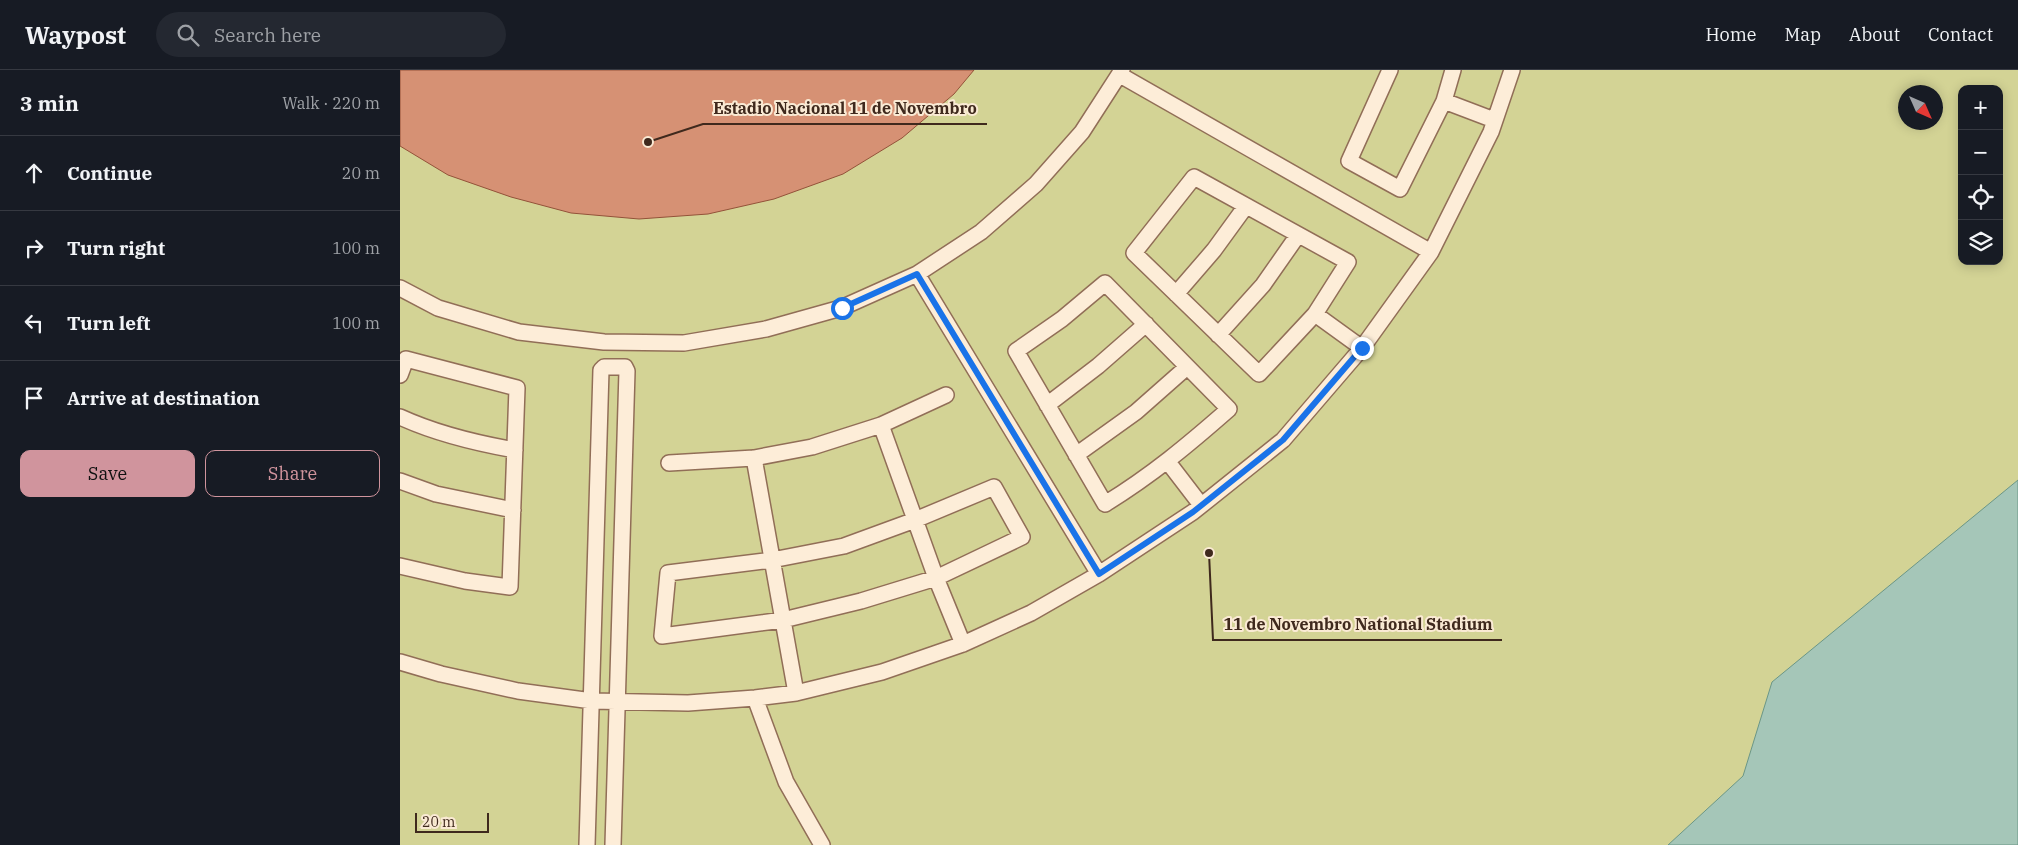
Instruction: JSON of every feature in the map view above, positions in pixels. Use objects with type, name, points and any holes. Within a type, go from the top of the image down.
[{"type":"lane","points":[[1390,70],[1349,160],[1400,189],[1444,101],[1453,70]]},
{"type":"lane","points":[[400,662],[441,674],[518,691],[592,701],[688,703],[755,698],[796,693],[882,672],[963,644],[1031,613],[1099,574],[1202,505],[1283,440],[1362,348],[1431,252],[1490,132],[1512,70]]},
{"type":"lane","points":[[400,288],[438,308],[519,332],[604,342],[684,343],[766,329],[842,308],[917,274],[981,232],[1036,184],[1082,132],[1121,72],[1431,252]]},
{"type":"lane","points":[[1444,101],[1494,120]]},
{"type":"lane","points":[[1194,178],[1298,235],[1348,262],[1315,314],[1259,374],[1134,253],[1194,178]]},
{"type":"lane","points":[[1176,294],[1214,250],[1246,206]]},
{"type":"lane","points":[[1218,335],[1263,285],[1298,235]]},
{"type":"lane","points":[[917,274],[1099,574]]},
{"type":"lane","points":[[1106,283],[1187,367],[1229,409],[1168,462],[1105,504],[1016,351],[1062,319],[1106,283]]},
{"type":"lane","points":[[1315,314],[1362,348]]},
{"type":"lane","points":[[1047,405],[1098,366],[1146,324]]},
{"type":"lane","points":[[400,375],[406,359],[517,388],[510,587],[465,581],[400,566]]},
{"type":"lane","points":[[587,845],[601,370],[604,367],[625,367],[627,371],[613,845]]},
{"type":"lane","points":[[1076,455],[1136,412],[1187,367]]},
{"type":"lane","points":[[670,463],[754,458],[812,447],[881,425],[946,395]]},
{"type":"lane","points":[[400,417],[448,436],[515,450]]},
{"type":"lane","points":[[881,425],[936,578],[963,644]]},
{"type":"lane","points":[[754,458],[796,693]]},
{"type":"lane","points":[[1168,462],[1202,505]]},
{"type":"lane","points":[[400,481],[436,494],[512,510]]},
{"type":"lane","points":[[994,487],[1022,537],[936,578],[861,601],[783,620],[662,636],[668,573],[772,560],[844,546],[915,520],[994,487]]},
{"type":"lane","points":[[755,698],[786,782],[822,845]]},
{"type":"green space","points":[[400,70],[2018,70],[2018,845],[400,845]]},
{"type":"shaded area","points":[[2018,480],[2018,845],[1668,845],[1743,776],[1772,682]]},
{"type":"building","points":[[400,70],[974,70],[954,94],[902,138],[843,174],[774,199],[708,214],[639,219],[571,213],[511,197],[448,175],[400,146]]},
{"type":"place","name":"Estadio Nacional 11 de Novembro","points":[[648,142]]},
{"type":"place","name":"11 de Novembro National Stadium","points":[[1209,553]]},
{"type":"route","points":[[842,308],[917,274],[1099,574],[1193,512],[1283,440],[1362,348]]}]
